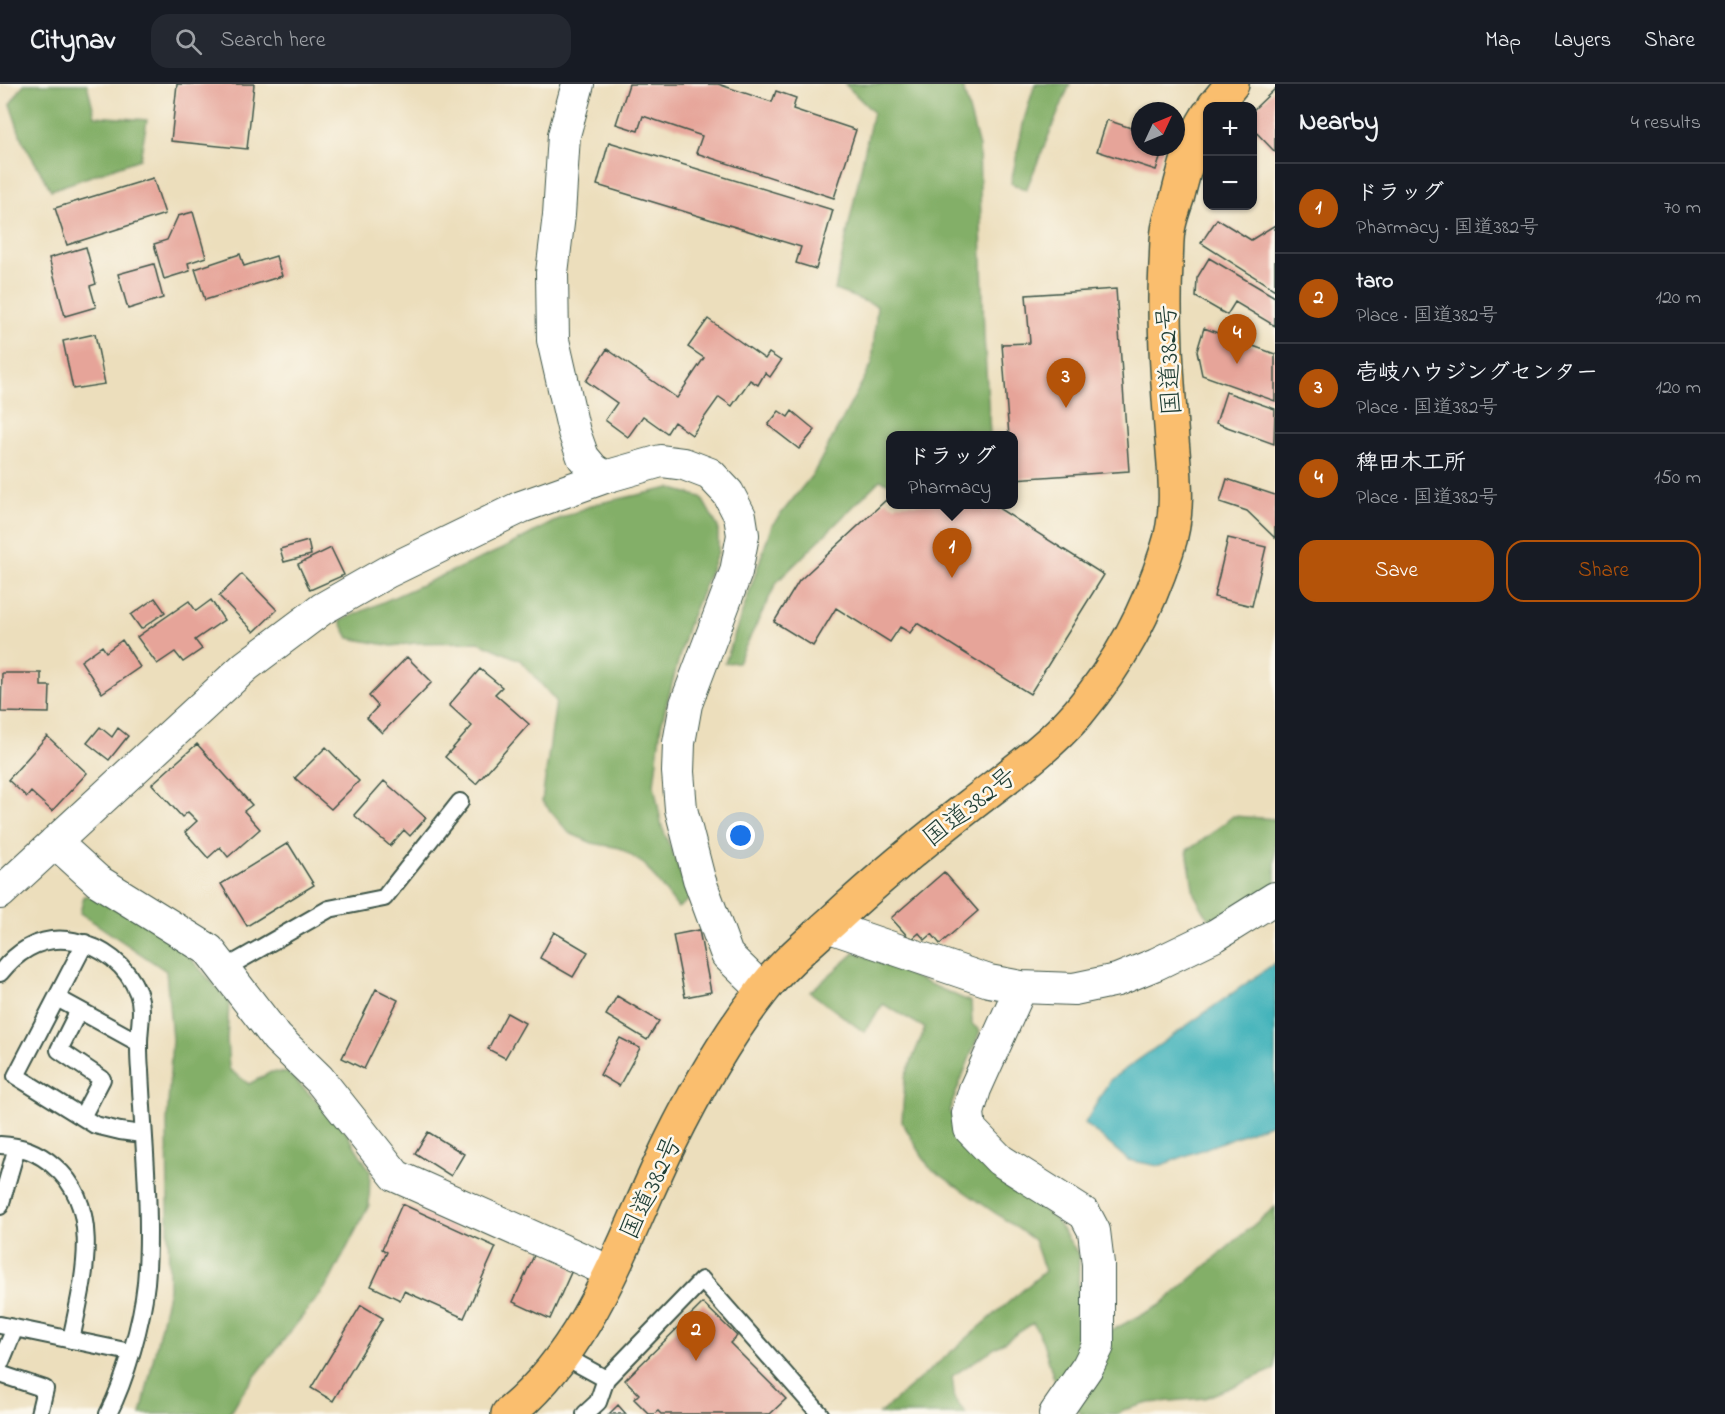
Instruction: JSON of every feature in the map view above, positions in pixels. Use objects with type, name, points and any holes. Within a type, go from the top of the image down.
[{"type":"highway","points":[[1217,102],[1232,84]]},
{"type":"highway","name":"国道382号","points":[[508,1414],[526,1400],[562,1355],[594,1306],[670,1142],[719,1055],[763,990],[790,958],[890,868],[1050,740],[1086,702],[1133,635],[1167,550],[1175,520],[1177,485],[1165,339],[1168,227],[1184,170],[1198,130],[1203,123]]},
{"type":"street","points":[[578,84],[564,135],[559,215],[552,273],[553,340],[574,432],[583,457],[593,469],[605,477]]},
{"type":"street","points":[[0,893],[246,666],[322,609],[387,572],[520,507],[605,477],[661,461],[684,464],[710,474],[728,494],[740,516],[742,535],[736,572],[686,704],[679,743],[678,772],[681,809],[699,879],[728,956],[763,990]]},
{"type":"street","points":[[56,842],[98,881],[209,950],[277,1038],[319,1079],[396,1176],[611,1272]]},
{"type":"street","points":[[827,926],[989,981],[1021,987],[1074,989],[1117,980],[1156,964],[1216,935],[1275,898]]},
{"type":"street","points":[[1021,987],[975,1089],[968,1113],[970,1129],[1000,1160],[1085,1214],[1094,1231],[1098,1264],[1098,1346],[1089,1366],[1055,1414]]},
{"type":"lane","points":[[224,969],[329,909],[384,898],[460,802]]},
{"type":"lane","points":[[0,973],[5,955],[32,945],[48,940],[85,943],[107,953],[130,977],[139,995],[146,1202],[146,1283],[130,1353],[108,1414]]},
{"type":"lane","points":[[85,943],[16,1076],[95,1125],[142,1134]]},
{"type":"lane","points":[[57,998],[139,1043]]},
{"type":"lane","points":[[79,1010],[59,1050],[102,1079],[82,1117]]},
{"type":"lane","points":[[1,1199],[5,1145],[26,1148],[36,1153],[62,1172],[80,1199],[86,1245],[82,1288],[71,1340]]},
{"type":"lane","points":[[585,1414],[598,1402],[606,1379],[702,1280],[820,1414]]},
{"type":"lane","points":[[0,1364],[8,1327],[130,1353]]},
{"type":"lane","points":[[562,1355],[606,1379]]},
{"type":"lane","points":[[0,1374],[45,1389],[39,1414]]},
{"type":"green space","points":[[24,84],[87,84],[95,116],[147,120],[140,159],[51,190],[22,140],[10,104]]},
{"type":"green space","points":[[845,84],[962,84],[979,147],[984,337],[990,431],[886,431],[886,482],[880,480],[777,582],[738,662],[725,663],[772,525],[813,474],[872,364],[877,306],[835,290],[873,112]]},
{"type":"green space","points":[[1035,84],[1070,84],[1026,190],[1011,183],[1024,120]]},
{"type":"green space","points":[[670,488],[701,497],[718,527],[718,552],[687,628],[661,725],[654,785],[662,827],[691,898],[678,908],[645,865],[620,848],[592,843],[569,833],[542,801],[556,701],[520,660],[479,642],[415,643],[392,646],[349,638],[340,621],[502,549],[561,518],[595,504]]},
{"type":"green space","points":[[1233,816],[1275,819],[1275,886],[1231,913],[1209,920],[1194,894],[1187,850]]},
{"type":"green space","points":[[106,895],[178,945],[229,1001],[227,1040],[229,1069],[249,1084],[271,1072],[288,1073],[343,1127],[370,1171],[369,1205],[328,1284],[245,1389],[229,1414],[141,1414],[169,1289],[167,1122],[172,1039],[166,971],[80,913],[84,896]]},
{"type":"green space","points":[[856,952],[971,1002],[972,1024],[980,1031],[949,1111],[982,1165],[1055,1219],[1079,1255],[1077,1348],[1159,1306],[1275,1207],[1275,1369],[1205,1398],[1149,1403],[1123,1410],[1118,1414],[1081,1414],[1053,1376],[1043,1342],[1033,1323],[952,1376],[955,1400],[966,1414],[879,1414],[1045,1271],[1034,1240],[929,1167],[902,1122],[905,1077],[925,1028],[883,1004],[864,1032],[810,992]]},
{"type":"water","points":[[1275,963],[1275,1122],[1159,1166],[1128,1160],[1085,1123],[1110,1080]]},
{"type":"building","points":[[177,84],[254,84],[247,149],[171,141]]},
{"type":"building","points":[[629,84],[718,84],[772,102],[776,91],[796,98],[793,109],[856,130],[834,198],[696,153],[702,136],[643,116],[638,131],[616,124]]},
{"type":"building","points":[[1275,89],[1275,152],[1257,133],[1257,106]]},
{"type":"building","points":[[1107,120],[1131,128],[1131,156],[1161,156],[1156,170],[1097,151]]},
{"type":"building","points":[[609,142],[833,210],[816,269],[796,263],[801,247],[597,185]]},
{"type":"building","points":[[153,178],[165,214],[67,245],[55,208]]},
{"type":"building","points":[[193,212],[206,257],[188,263],[190,271],[164,279],[154,244],[167,240],[178,216]]},
{"type":"building","points":[[1217,219],[1251,240],[1275,225],[1275,290],[1201,243]]},
{"type":"building","points":[[86,247],[96,284],[90,286],[96,307],[65,316],[49,258]]},
{"type":"building","points":[[240,254],[244,266],[276,256],[282,276],[205,300],[195,269]]},
{"type":"building","points":[[1209,258],[1275,297],[1275,326],[1235,302],[1227,315],[1196,297],[1197,278]]},
{"type":"building","points":[[154,264],[163,298],[128,309],[118,274]]},
{"type":"building","points":[[1116,289],[1129,471],[1018,479],[1018,431],[1009,431],[1002,344],[1030,343],[1026,295]]},
{"type":"building","points":[[708,319],[765,359],[769,353],[781,361],[770,377],[765,373],[758,385],[750,380],[732,406],[719,397],[692,435],[674,422],[667,433],[643,416],[628,437],[605,420],[617,403],[586,381],[607,349],[677,398],[704,358],[688,347]]},
{"type":"building","points":[[1204,328],[1275,354],[1275,401],[1202,375],[1197,351]]},
{"type":"building","points":[[95,334],[105,384],[73,389],[63,341]]},
{"type":"building","points":[[1226,392],[1275,409],[1274,444],[1216,423]]},
{"type":"building","points":[[779,411],[788,417],[792,411],[815,430],[799,449],[768,425]]},
{"type":"building","points":[[1227,479],[1275,495],[1275,538],[1247,511],[1220,502]]},
{"type":"building","points":[[886,500],[886,509],[1000,509],[1104,575],[1030,694],[917,623],[910,633],[900,627],[890,642],[836,608],[813,646],[774,622],[799,581]]},
{"type":"building","points":[[1228,538],[1266,547],[1252,606],[1214,597]]},
{"type":"building","points":[[308,541],[311,555],[284,562],[280,549]]},
{"type":"building","points":[[331,548],[344,575],[310,590],[298,564]]},
{"type":"building","points":[[242,574],[277,610],[254,632],[219,596]]},
{"type":"building","points":[[155,598],[165,612],[141,629],[131,615]]},
{"type":"building","points":[[211,600],[224,620],[195,640],[202,649],[183,662],[175,652],[157,664],[137,637],[189,601],[196,611]]},
{"type":"building","points":[[122,640],[140,667],[102,693],[81,661],[102,646],[106,652]]},
{"type":"building","points":[[407,657],[432,682],[382,733],[367,718],[378,706],[369,696]]},
{"type":"building","points":[[480,669],[502,687],[495,694],[529,724],[476,784],[445,757],[472,726],[449,705]]},
{"type":"building","points":[[2,673],[41,673],[41,686],[50,686],[49,713],[1,712]]},
{"type":"building","points":[[100,727],[112,737],[118,728],[128,736],[109,760],[87,743]]},
{"type":"building","points":[[47,736],[87,773],[52,811],[31,792],[27,797],[8,780]]},
{"type":"building","points":[[197,744],[252,805],[244,811],[260,829],[228,857],[220,847],[208,858],[185,832],[197,821],[188,812],[182,817],[152,784]]},
{"type":"building","points":[[326,747],[359,781],[331,809],[295,778]]},
{"type":"building","points":[[384,781],[426,818],[410,836],[404,830],[390,846],[354,815]]},
{"type":"building","points":[[288,843],[314,885],[247,926],[221,884]]},
{"type":"building","points":[[944,872],[978,911],[940,944],[932,934],[925,940],[919,933],[911,940],[891,918]]},
{"type":"building","points":[[699,930],[711,992],[685,997],[673,935]]},
{"type":"building","points":[[554,932],[588,952],[573,977],[540,958]]},
{"type":"building","points":[[376,989],[398,1000],[364,1069],[342,1058]]},
{"type":"building","points":[[617,996],[659,1021],[647,1040],[606,1015]]},
{"type":"building","points":[[507,1013],[525,1023],[505,1058],[488,1049]]},
{"type":"building","points":[[620,1038],[640,1048],[619,1086],[600,1075]]},
{"type":"building","points":[[428,1132],[464,1154],[451,1176],[415,1153]]},
{"type":"building","points":[[402,1204],[496,1247],[464,1318],[404,1291],[400,1300],[371,1286],[387,1252],[382,1249]]},
{"type":"building","points":[[536,1251],[573,1268],[550,1319],[513,1302]]},
{"type":"building","points":[[703,1303],[737,1336],[730,1343],[786,1399],[770,1414],[661,1414],[658,1411],[649,1414],[634,1399],[639,1394],[625,1380]]},
{"type":"building","points":[[361,1305],[383,1318],[333,1401],[311,1388]]},
{"type":"building","points":[[618,1405],[626,1414],[609,1414]]},
{"type":"place","name":"稗田木工所","points":[[1237,364]]},
{"type":"place","name":"壱岐ハウジングセンター","points":[[1066,408]]},
{"type":"place","name":"ドラッグ","points":[[952,578]]},
{"type":"place","name":"taro","points":[[696,1361]]}]
